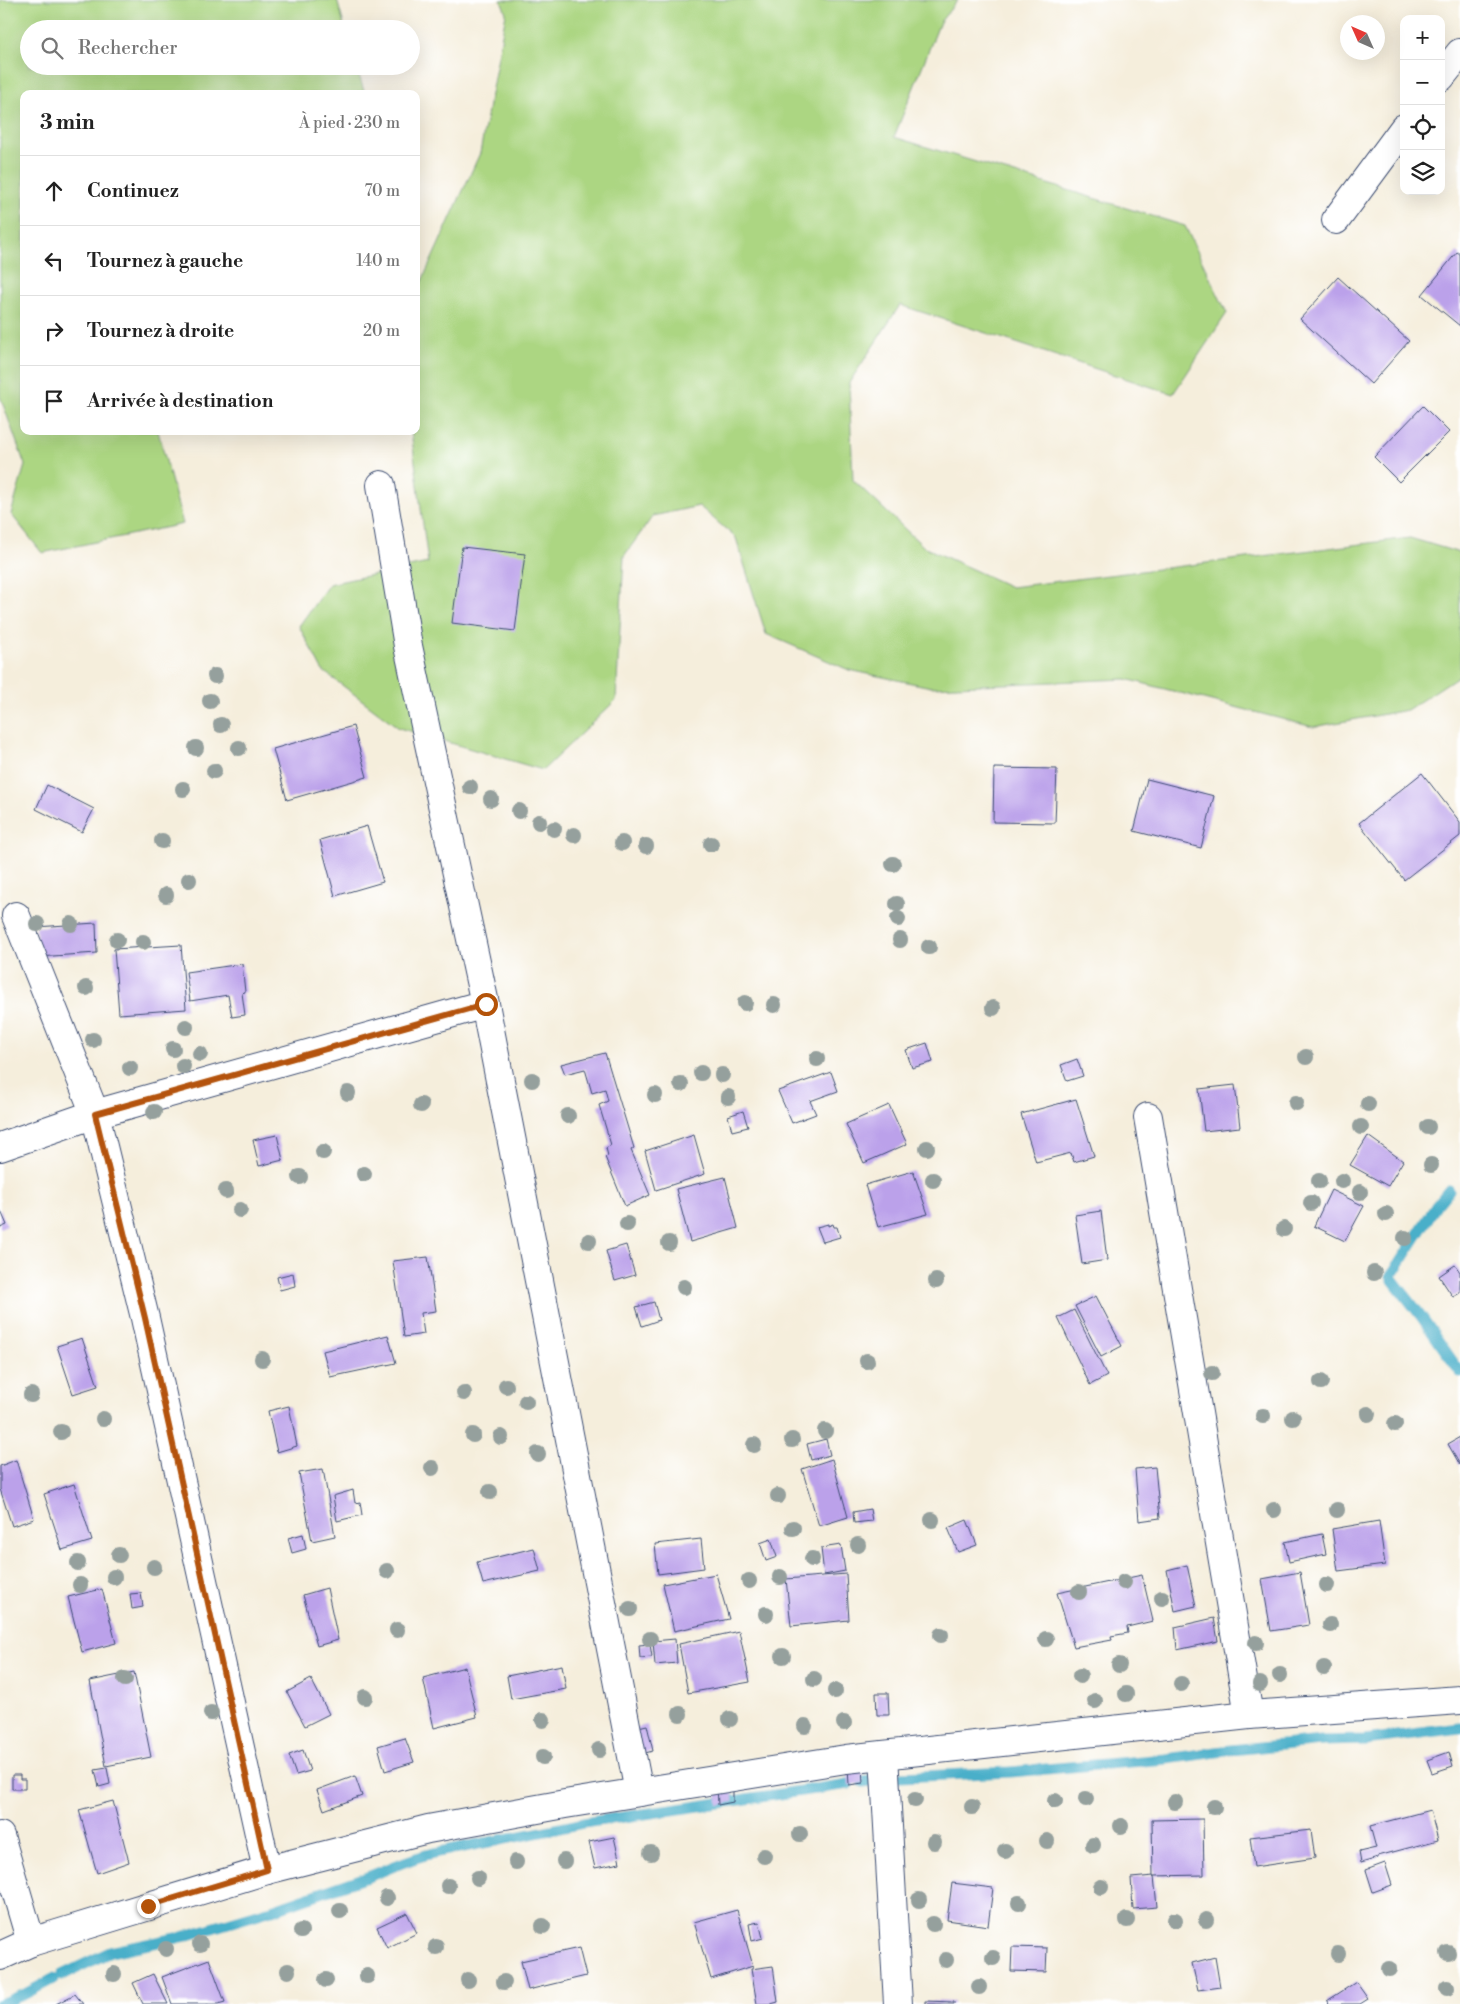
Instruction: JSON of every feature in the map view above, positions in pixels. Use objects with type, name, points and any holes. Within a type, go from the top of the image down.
[{"type":"street","points":[[1445,72],[1460,53]]},
{"type":"street","points":[[1336,220],[1400,133]]},
{"type":"street","points":[[381,485],[408,646],[486,1004],[639,1792]]},
{"type":"street","points":[[16,916],[95,1114],[145,1318],[267,1870]]},
{"type":"street","points":[[0,1147],[95,1114],[486,1004]]},
{"type":"street","points":[[1148,1117],[1250,1715]]},
{"type":"street","points":[[0,1956],[31,1942],[267,1870],[428,1829],[639,1792],[884,1755],[1250,1715],[1460,1700]]},
{"type":"street","points":[[884,1755],[898,2004]]},
{"type":"street","points":[[0,1836],[31,1942]]},
{"type":"green space","points":[[0,0],[337,0],[343,20],[20,20],[20,75],[359,75],[364,90],[20,90],[20,435],[159,435],[183,524],[42,553],[11,514],[25,465],[0,396]]},
{"type":"green space","points":[[501,0],[958,0],[940,22],[894,137],[1185,226],[1227,313],[1173,394],[900,305],[849,383],[853,480],[924,547],[1011,587],[1410,538],[1460,553],[1460,675],[1407,710],[1313,727],[1126,679],[931,687],[849,670],[766,634],[736,538],[699,506],[653,516],[624,556],[616,700],[543,770],[399,728],[322,670],[299,626],[329,584],[428,563],[412,435],[420,435],[420,285],[480,153],[506,13]]},
{"type":"building","points":[[1457,252],[1460,254],[1460,326],[1422,295]]},
{"type":"building","points":[[1338,277],[1409,341],[1371,384],[1300,319]]},
{"type":"building","points":[[1423,406],[1449,432],[1399,482],[1374,457]]},
{"type":"building","points":[[462,547],[525,554],[515,631],[452,623]]},
{"type":"building","points":[[353,726],[367,777],[287,800],[273,749]]},
{"type":"building","points":[[994,768],[1057,769],[1055,823],[993,822]]},
{"type":"building","points":[[1422,773],[1460,822],[1460,836],[1404,880],[1359,823]]},
{"type":"building","points":[[1147,779],[1214,796],[1201,848],[1134,831]]},
{"type":"building","points":[[47,785],[94,809],[82,832],[36,809]]},
{"type":"building","points":[[367,826],[383,882],[335,896],[320,840]]},
{"type":"building","points":[[96,923],[97,953],[38,957],[36,927]]},
{"type":"building","points":[[181,945],[186,1009],[119,1014],[114,949]]},
{"type":"building","points":[[242,964],[245,992],[242,993],[245,1015],[232,1017],[228,995],[190,1001],[186,972]]},
{"type":"building","points":[[927,1043],[933,1062],[912,1068],[906,1050]]},
{"type":"building","points":[[605,1053],[634,1148],[631,1150],[650,1195],[625,1206],[605,1157],[608,1156],[606,1148],[611,1145],[599,1105],[608,1101],[605,1089],[592,1093],[585,1069],[565,1074],[561,1064]]},
{"type":"building","points":[[1077,1059],[1083,1076],[1067,1081],[1061,1065]]},
{"type":"building","points":[[831,1072],[838,1091],[810,1101],[816,1114],[792,1123],[778,1091]]},
{"type":"building","points":[[1235,1085],[1240,1127],[1204,1131],[1199,1089]]},
{"type":"building","points":[[1076,1099],[1094,1156],[1074,1162],[1071,1153],[1036,1162],[1021,1114]]},
{"type":"building","points":[[889,1105],[907,1144],[864,1163],[846,1124]]},
{"type":"building","points":[[743,1111],[748,1127],[732,1131],[728,1116]]},
{"type":"building","points":[[277,1135],[283,1160],[259,1166],[253,1140]]},
{"type":"building","points":[[694,1135],[705,1174],[656,1190],[645,1151]]},
{"type":"building","points":[[1368,1136],[1403,1161],[1388,1186],[1350,1165]]},
{"type":"building","points":[[913,1171],[928,1214],[878,1227],[865,1185]]},
{"type":"building","points":[[725,1177],[738,1228],[690,1242],[676,1189]]},
{"type":"building","points":[[1331,1190],[1364,1206],[1345,1241],[1314,1226]]},
{"type":"building","points":[[0,1209],[7,1225],[0,1228]]},
{"type":"building","points":[[1101,1211],[1107,1260],[1082,1264],[1075,1215]]},
{"type":"building","points":[[828,1224],[828,1226],[833,1224],[834,1227],[837,1227],[840,1237],[823,1242],[817,1227]]},
{"type":"building","points":[[626,1245],[635,1275],[615,1281],[606,1251]]},
{"type":"building","points":[[428,1257],[436,1311],[421,1313],[424,1334],[404,1337],[393,1261]]},
{"type":"building","points":[[1455,1265],[1460,1272],[1460,1293],[1453,1297],[1439,1276]]},
{"type":"building","points":[[293,1273],[295,1286],[280,1290],[277,1277]]},
{"type":"building","points":[[1096,1296],[1122,1346],[1101,1357],[1075,1306]]},
{"type":"building","points":[[654,1302],[659,1320],[642,1326],[636,1307]]},
{"type":"building","points":[[1074,1310],[1107,1376],[1090,1385],[1058,1318]]},
{"type":"building","points":[[388,1335],[396,1363],[330,1377],[323,1351]]},
{"type":"building","points":[[82,1338],[98,1386],[73,1394],[57,1346]]},
{"type":"building","points":[[289,1406],[297,1446],[277,1452],[268,1411]]},
{"type":"building","points":[[1460,1437],[1460,1465],[1448,1444]]},
{"type":"building","points":[[826,1439],[830,1455],[811,1460],[807,1444]]},
{"type":"building","points":[[832,1459],[848,1517],[819,1526],[802,1469]]},
{"type":"building","points":[[16,1460],[34,1519],[12,1526],[0,1489],[0,1466]]},
{"type":"building","points":[[1155,1467],[1160,1518],[1139,1521],[1135,1469]]},
{"type":"building","points":[[323,1469],[335,1536],[312,1541],[299,1473]]},
{"type":"building","points":[[74,1484],[92,1541],[62,1550],[44,1494]]},
{"type":"building","points":[[353,1490],[355,1503],[360,1502],[362,1515],[337,1521],[333,1496]]},
{"type":"building","points":[[870,1509],[872,1521],[854,1523],[853,1512]]},
{"type":"building","points":[[967,1520],[977,1545],[958,1552],[948,1528]]},
{"type":"building","points":[[1379,1521],[1385,1565],[1338,1571],[1332,1529]]},
{"type":"building","points":[[303,1534],[306,1549],[292,1553],[288,1538]]},
{"type":"building","points":[[1322,1534],[1326,1554],[1289,1562],[1285,1542]]},
{"type":"building","points":[[701,1539],[704,1568],[658,1574],[655,1544]]},
{"type":"building","points":[[771,1539],[777,1557],[766,1561],[760,1543]]},
{"type":"building","points":[[841,1545],[845,1571],[824,1575],[821,1548]]},
{"type":"building","points":[[534,1548],[540,1571],[483,1584],[477,1562]]},
{"type":"building","points":[[1187,1565],[1196,1606],[1175,1611],[1167,1570]]},
{"type":"building","points":[[1300,1572],[1309,1625],[1271,1631],[1262,1579]]},
{"type":"building","points":[[716,1574],[729,1619],[674,1631],[663,1584]]},
{"type":"building","points":[[846,1574],[849,1620],[791,1626],[786,1579]]},
{"type":"building","points":[[1142,1575],[1153,1621],[1127,1627],[1128,1633],[1111,1636],[1112,1640],[1074,1647],[1057,1593]]},
{"type":"building","points":[[327,1588],[338,1640],[317,1646],[303,1595]]},
{"type":"building","points":[[102,1589],[116,1643],[82,1652],[68,1597]]},
{"type":"building","points":[[141,1593],[143,1607],[132,1609],[130,1594]]},
{"type":"building","points":[[1214,1618],[1218,1641],[1177,1650],[1175,1627]]},
{"type":"building","points":[[739,1631],[750,1682],[688,1693],[679,1644]]},
{"type":"building","points":[[675,1639],[677,1663],[655,1665],[653,1641]]},
{"type":"building","points":[[650,1644],[652,1657],[640,1658],[639,1645]]},
{"type":"building","points":[[562,1665],[566,1689],[511,1699],[507,1676]]},
{"type":"building","points":[[465,1667],[477,1717],[434,1728],[423,1678]]},
{"type":"building","points":[[134,1672],[151,1757],[106,1766],[90,1681]]},
{"type":"building","points":[[311,1679],[329,1714],[305,1726],[287,1692]]},
{"type":"building","points":[[876,1693],[888,1693],[889,1715],[877,1715]]},
{"type":"building","points":[[647,1725],[653,1751],[641,1754],[634,1728]]},
{"type":"building","points":[[405,1738],[414,1762],[385,1771],[378,1746]]},
{"type":"building","points":[[303,1750],[310,1771],[296,1775],[289,1755]]},
{"type":"building","points":[[1449,1752],[1453,1766],[1432,1773],[1427,1760]]},
{"type":"building","points":[[862,1766],[863,1783],[849,1785],[848,1767]]},
{"type":"building","points":[[107,1768],[110,1784],[99,1787],[95,1770]]},
{"type":"building","points":[[12,1775],[20,1775],[20,1779],[25,1779],[25,1789],[12,1789]]},
{"type":"building","points":[[355,1776],[362,1796],[324,1810],[317,1790]]},
{"type":"building","points":[[733,1782],[733,1802],[718,1805],[717,1784]]},
{"type":"building","points":[[113,1801],[129,1862],[97,1873],[79,1810]]},
{"type":"building","points":[[1430,1810],[1438,1840],[1378,1856],[1378,1858],[1361,1863],[1359,1852],[1376,1848],[1370,1826]]},
{"type":"building","points":[[1203,1819],[1204,1875],[1153,1876],[1152,1820]]},
{"type":"building","points":[[1311,1830],[1315,1858],[1254,1867],[1250,1837]]},
{"type":"building","points":[[614,1837],[620,1863],[595,1868],[589,1842]]},
{"type":"building","points":[[1385,1863],[1392,1885],[1373,1892],[1366,1870]]},
{"type":"building","points":[[1154,1876],[1157,1907],[1133,1909],[1131,1878]]},
{"type":"building","points":[[952,1883],[993,1888],[988,1926],[947,1920]]},
{"type":"building","points":[[737,1910],[753,1966],[711,1979],[694,1922]]},
{"type":"building","points":[[407,1913],[417,1933],[387,1948],[377,1927]]},
{"type":"building","points":[[759,1922],[763,1938],[752,1941],[749,1924]]},
{"type":"building","points":[[1012,1947],[1047,1948],[1046,1972],[1011,1971]]},
{"type":"building","points":[[579,1948],[586,1976],[528,1990],[521,1961]]},
{"type":"building","points":[[1215,1957],[1220,1987],[1198,1990],[1192,1963]]},
{"type":"building","points":[[209,1959],[225,2002],[218,2004],[172,2004],[162,1977]]},
{"type":"building","points":[[773,1966],[778,2002],[757,2004],[751,1969]]},
{"type":"building","points":[[153,1974],[168,2004],[143,2004],[133,1983]]},
{"type":"building","points":[[1356,1982],[1368,1999],[1360,2004],[1328,2004],[1327,2001]]},
{"type":"building","points":[[75,1994],[83,2004],[56,2004]]},
{"type":"building","points":[[925,2001],[954,2002],[954,2004],[925,2004]]},
{"type":"waterway","points":[[1449,1190],[1436,1206],[1391,1276],[1460,1372]]},
{"type":"waterway","points":[[863,1782],[900,1777],[1010,1772],[1166,1759],[1231,1750],[1322,1741],[1365,1740],[1460,1728]]},
{"type":"waterway","points":[[365,1878],[422,1856],[583,1823],[849,1784]]},
{"type":"waterway","points":[[272,1910],[361,1879]]},
{"type":"waterway","points":[[182,1937],[268,1911]]},
{"type":"waterway","points":[[62,1975],[110,1952],[177,1938]]},
{"type":"waterway","points":[[0,2004],[25,1994],[53,1979]]},
{"type":"route","points":[[148,1906],[267,1870],[145,1318],[95,1114],[486,1004]]}]
